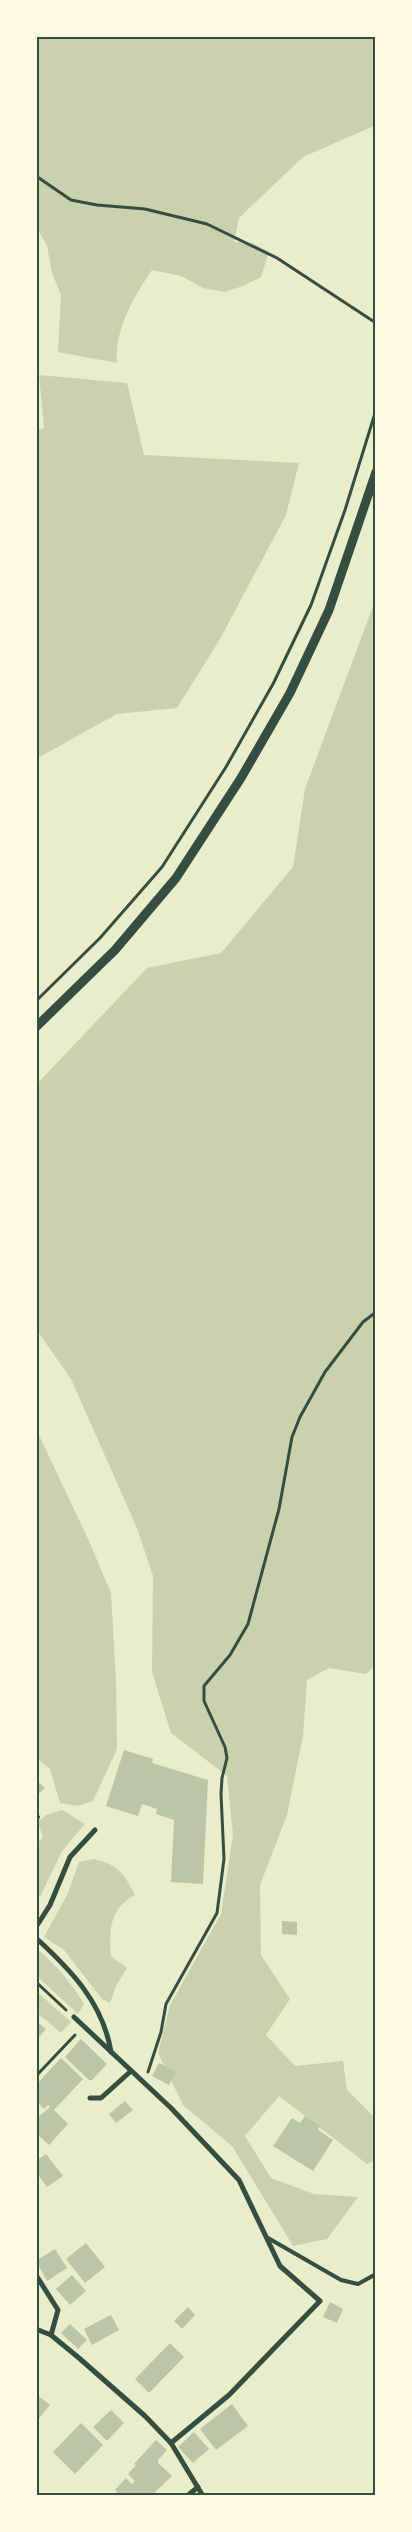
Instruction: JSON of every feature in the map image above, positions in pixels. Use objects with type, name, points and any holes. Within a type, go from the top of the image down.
[{"type":"street","points":[[36,1027],[116,950],[176,878],[241,778],[290,693],[329,610],[376,472]]},
{"type":"street","points":[[36,1927],[50,1905],[70,1857],[95,1830]]},
{"type":"street","points":[[36,1938],[80,1982],[104,2024],[111,2052]]},
{"type":"street","points":[[74,2017],[143,2082],[239,2180],[280,2266],[320,2301],[228,2395],[171,2443]]},
{"type":"street","points":[[90,2098],[101,2098],[131,2071]]},
{"type":"street","points":[[36,2275],[58,2310],[51,2335]]},
{"type":"street","points":[[36,2329],[51,2335],[145,2416],[171,2443],[203,2496]]},
{"type":"street","points":[[187,2496],[198,2487]]},
{"type":"lane","points":[[267,2238],[341,2280],[358,2284],[376,2274]]},
{"type":"path","points":[[36,176],[71,200],[97,205],[145,209],[207,224],[277,258],[376,323]]},
{"type":"path","points":[[36,1002],[100,938],[162,867],[226,768],[273,684],[311,605],[376,410]]},
{"type":"path","points":[[143,2082],[158,2041],[166,2004],[217,1913],[224,1859],[222,1778],[227,1758],[225,1747],[204,1701],[204,1686],[230,1655],[248,1624],[279,1509],[292,1436],[300,1417],[325,1372],[363,1322],[376,1312]]},
{"type":"path","points":[[36,1982],[74,2017]]},
{"type":"path","points":[[36,2076],[84,2026]]},
{"type":"green space","points":[[36,36],[376,36],[376,125],[303,157],[239,218],[234,242],[253,243],[269,252],[261,277],[225,292],[203,288],[181,276],[152,270],[132,302],[122,326],[117,351],[117,363],[58,352],[61,295],[52,273],[47,246],[36,226]]},
{"type":"green space","points":[[39,375],[127,383],[144,455],[299,463],[286,515],[220,639],[177,708],[117,714],[36,759],[36,431],[44,428]]},
{"type":"green space","points":[[376,598],[376,1665],[366,1674],[329,1668],[307,1680],[303,1736],[287,1815],[260,1885],[261,1955],[290,1999],[266,2035],[295,2066],[343,2061],[347,2090],[376,2119],[376,2160],[367,2164],[279,2096],[245,2136],[271,2178],[314,2194],[358,2197],[327,2239],[293,2246],[232,2146],[183,2105],[158,2053],[170,2005],[221,1914],[233,1835],[227,1776],[171,1733],[152,1672],[153,1576],[137,1528],[71,1379],[36,1329],[36,1085],[147,968],[221,953],[293,867],[305,789]]},
{"type":"green space","points":[[36,1429],[89,1541],[111,1593],[116,1680],[117,1749],[93,1801],[78,1806],[60,1803],[50,1769],[36,1758]]},
{"type":"green space","points":[[62,1810],[85,1824],[62,1851],[40,1897],[36,1895],[36,1844],[43,1838],[38,1822],[46,1815]]},
{"type":"green space","points":[[94,1859],[115,1867],[124,1876],[135,1895],[120,1906],[111,1928],[111,1956],[127,1968],[116,1986],[110,2003],[102,1999],[64,1950],[44,1937],[68,1893],[79,1862]]},
{"type":"green space","points":[[36,1948],[50,1960],[74,1988],[84,2004],[78,2014],[36,1975]]},
{"type":"green space","points":[[36,1991],[71,2022],[61,2033],[36,2012]]},
{"type":"building","points":[[124,1750],[153,1759],[152,1763],[208,1780],[203,1884],[171,1882],[174,1820],[156,1814],[157,1809],[142,1804],[138,1816],[106,1806]]},
{"type":"building","points":[[36,1780],[45,1788],[36,1796]]},
{"type":"building","points":[[282,1921],[297,1922],[297,1935],[282,1934]]},
{"type":"building","points":[[36,2023],[46,2029],[36,2040]]},
{"type":"building","points":[[81,2039],[107,2064],[92,2080],[89,2080],[65,2057]]},
{"type":"building","points":[[61,2058],[83,2079],[54,2110],[68,2124],[49,2145],[36,2133],[36,2119],[50,2107],[48,2105],[44,2109],[36,2101],[36,2085]]},
{"type":"building","points":[[159,2063],[176,2072],[169,2085],[152,2076]]},
{"type":"building","points":[[125,2101],[133,2110],[116,2123],[109,2114]]},
{"type":"building","points":[[305,2116],[320,2126],[318,2130],[333,2140],[313,2171],[273,2146],[292,2118],[300,2123]]},
{"type":"building","points":[[46,2154],[63,2176],[47,2187],[36,2172],[36,2161]]},
{"type":"building","points":[[86,2243],[105,2267],[85,2283],[66,2259]]},
{"type":"building","points":[[55,2249],[67,2268],[47,2281],[36,2261]]},
{"type":"building","points":[[72,2275],[86,2291],[70,2305],[56,2289]]},
{"type":"building","points":[[330,2302],[343,2309],[337,2323],[323,2317]]},
{"type":"building","points":[[188,2307],[195,2315],[182,2329],[174,2321]]},
{"type":"building","points":[[111,2315],[119,2330],[92,2345],[84,2329]]},
{"type":"building","points":[[70,2324],[87,2340],[78,2349],[61,2333]]},
{"type":"building","points":[[170,2343],[184,2357],[149,2393],[135,2379]]},
{"type":"building","points":[[36,2394],[50,2405],[36,2422]]},
{"type":"building","points":[[232,2404],[248,2426],[216,2450],[200,2429]]},
{"type":"building","points":[[111,2410],[124,2423],[107,2441],[93,2427]]},
{"type":"building","points":[[81,2423],[103,2445],[75,2474],[53,2452]]},
{"type":"building","points":[[194,2432],[209,2449],[193,2463],[178,2447]]},
{"type":"building","points":[[156,2440],[167,2450],[158,2460],[158,2463],[172,2476],[151,2496],[121,2496],[115,2490],[126,2478],[132,2484],[135,2481],[128,2474],[136,2465],[134,2464]]}]
